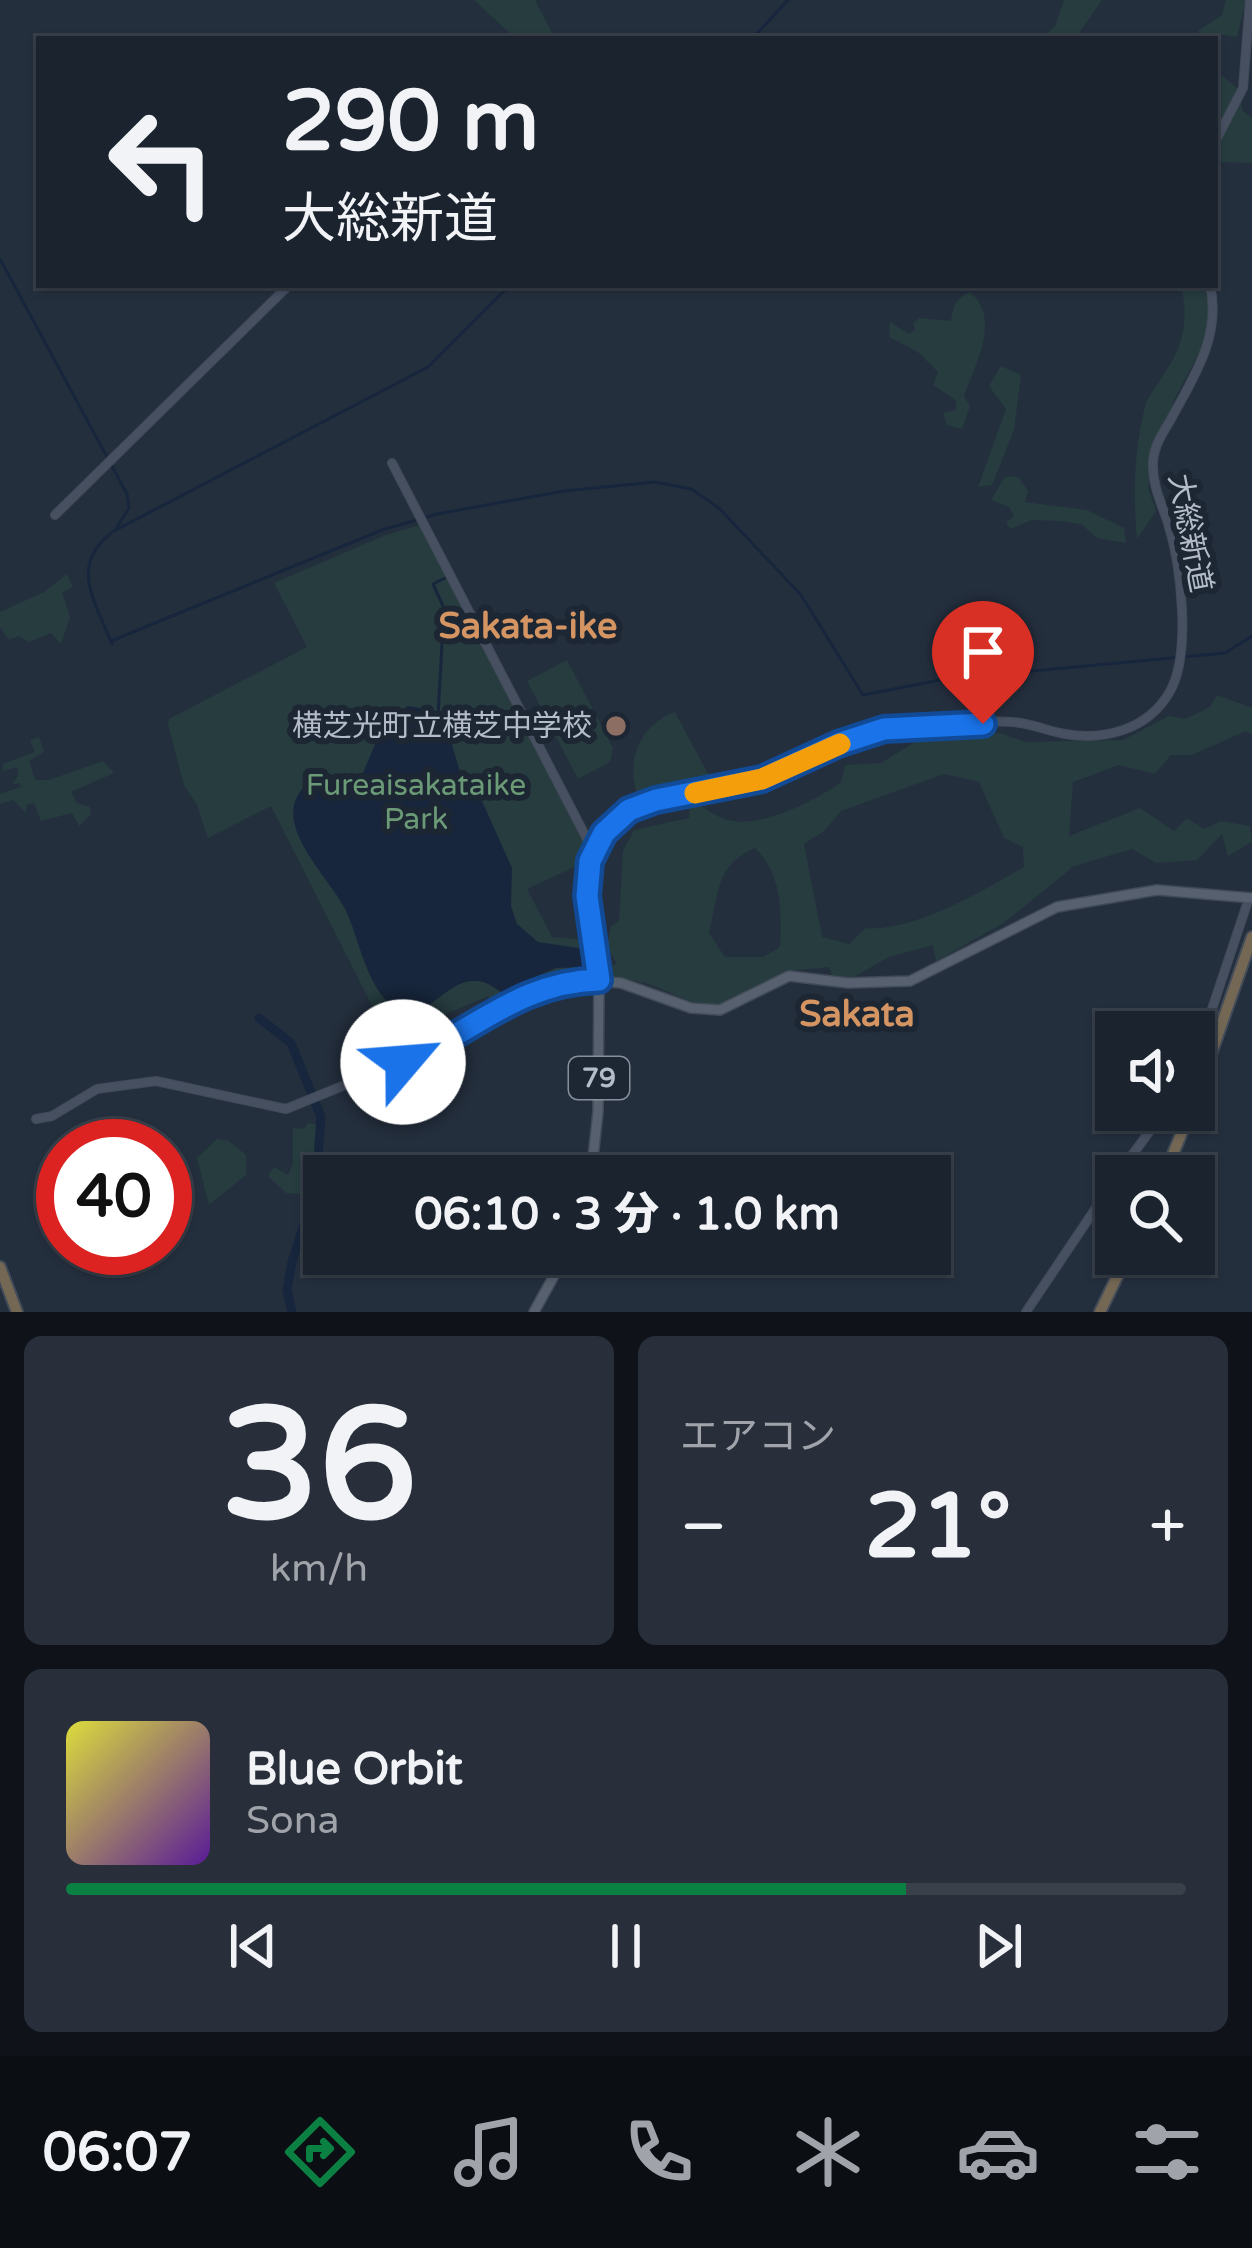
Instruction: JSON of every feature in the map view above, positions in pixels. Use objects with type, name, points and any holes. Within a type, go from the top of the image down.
[{"type":"highway","points":[[1215,1044],[1252,937]]},
{"type":"highway","points":[[0,1267],[17,1312]]},
{"type":"highway","points":[[1100,1312],[1118,1275]]},
{"type":"main road","points":[[599,980],[621,983],[691,1009],[719,1010],[789,976],[848,983],[910,981],[1057,907],[1157,890],[1250,898]]},
{"type":"main road","name":"79","points":[[593,1155],[599,980]]},
{"type":"main road","points":[[534,1312],[554,1275]]},
{"type":"street","points":[[1218,136],[1243,88],[1250,0]]},
{"type":"street","points":[[55,515],[286,288]]},
{"type":"street","name":"大総新道","points":[[596,845],[615,821],[641,804],[762,779],[884,729],[1006,722],[1099,735],[1114,734],[1149,717],[1171,691],[1182,641],[1175,551],[1153,480],[1154,451],[1206,350],[1214,319],[1210,288]]},
{"type":"street","points":[[36,1119],[52,1116],[105,1087],[156,1081],[286,1109],[426,1052],[536,989],[599,980],[587,884],[596,845],[587,839],[392,463]]},
{"type":"street","points":[[1212,1011],[1250,898]]},
{"type":"street","points":[[1026,1312],[1095,1208]]},
{"type":"green space","points":[[474,0],[535,0],[553,36],[513,36]]},
{"type":"green space","points":[[1064,0],[1102,0],[1077,36],[1044,36],[1055,26]]},
{"type":"green space","points":[[1226,0],[1246,0],[1237,37],[1200,36],[1198,31],[1222,15]]},
{"type":"green space","points":[[1218,72],[1237,88],[1243,111],[1252,118],[1252,163],[1218,162]]},
{"type":"green space","points":[[1182,288],[1206,288],[1210,311],[1204,344],[1174,400],[1148,487],[1156,511],[1137,539],[1135,473],[1141,423],[1148,398],[1180,342],[1185,309]]},
{"type":"green space","points":[[970,292],[984,315],[985,329],[964,396],[970,406],[962,429],[947,425],[943,413],[956,410],[956,400],[933,385],[938,372],[918,352],[889,337],[890,322],[909,334],[919,318],[951,321],[956,304]]},
{"type":"green space","points":[[1001,366],[1021,375],[1014,430],[992,485],[978,487],[1006,409],[989,386]]},
{"type":"green space","points":[[1004,478],[1019,478],[1028,491],[1025,502],[1087,510],[1124,528],[1126,543],[1097,538],[1081,524],[1061,521],[1032,520],[1010,529],[1006,522],[1014,516],[1009,507],[991,500]]},
{"type":"green space","name":"Fureaisakataike Park","points":[[420,525],[588,848],[583,863],[527,889],[552,937],[587,940],[592,967],[587,973],[530,987],[495,1007],[488,996],[389,1039],[271,806],[208,838],[184,785],[168,724],[169,719],[307,647],[274,583]]},
{"type":"green space","points":[[67,574],[73,587],[62,593],[70,617],[61,644],[51,633],[29,642],[19,636],[9,640],[0,627],[0,612],[44,592]]},
{"type":"green space","points":[[567,660],[613,748],[610,762],[578,779],[527,681]]},
{"type":"green space","points":[[1217,695],[1252,708],[1252,735],[1246,731],[1192,755],[1171,755],[1155,774],[1119,765],[1073,782],[1069,836],[1140,808],[1174,831],[1187,818],[1204,829],[1221,821],[1250,826],[1252,842],[1228,856],[1222,834],[1197,860],[1156,863],[1132,849],[1074,866],[1004,923],[936,961],[933,945],[889,957],[852,978],[832,975],[829,967],[788,971],[730,1002],[702,1006],[649,984],[606,974],[604,967],[617,964],[607,946],[611,926],[619,921],[623,851],[634,830],[689,818],[690,801],[724,819],[753,821],[785,812],[830,790],[841,782],[845,765],[881,763],[923,737],[1000,733],[1025,742],[1123,740],[1169,716],[1185,719],[1210,707]],"holes":[[[944,774],[979,782],[1004,838],[1023,847],[1024,867],[926,917],[866,928],[849,944],[822,937],[804,844],[824,831],[841,811]],[[755,848],[775,881],[780,947],[763,957],[725,957],[709,933],[717,893],[732,863]]]},
{"type":"green space","points":[[675,712],[708,774],[705,780],[638,796],[633,770],[638,746],[652,726]]},
{"type":"green space","points":[[39,737],[44,752],[29,761],[35,780],[49,780],[103,761],[114,773],[71,792],[77,803],[90,807],[91,814],[79,826],[72,813],[41,821],[34,803],[26,805],[26,813],[13,800],[0,804],[0,794],[21,787],[12,784],[17,767],[3,771],[3,764],[35,752],[30,740]]},
{"type":"green space","points":[[308,1123],[319,1125],[316,1155],[303,1155],[303,1194],[286,1193],[268,1176],[274,1167],[288,1175],[293,1164],[293,1128],[304,1129]]},
{"type":"green space","points":[[217,1139],[229,1141],[246,1155],[247,1174],[209,1205],[197,1158]]},
{"type":"water","points":[[408,706],[431,710],[448,731],[460,772],[482,801],[512,868],[511,906],[517,924],[538,942],[585,949],[586,967],[556,968],[508,988],[506,994],[485,983],[465,982],[412,1011],[390,1004],[381,994],[345,909],[300,839],[293,809],[298,795],[312,782],[363,773],[385,721]]},
{"type":"waterway","points":[[755,36],[788,0]]},
{"type":"waterway","points":[[0,259],[127,494],[129,508],[117,527]]},
{"type":"waterway","points":[[112,532],[428,367],[507,288]]},
{"type":"waterway","points":[[111,641],[382,530],[437,514],[564,491],[655,482],[691,489],[719,508],[801,595],[863,695],[945,679],[1225,653],[1252,636]]},
{"type":"waterway","points":[[110,534],[91,559],[88,572],[112,644]]},
{"type":"waterway","points":[[438,716],[444,608],[433,584],[445,578]]},
{"type":"waterway","points":[[259,1018],[291,1043],[321,1117],[316,1186],[287,1290],[292,1312]]},
{"type":"slow traffic","points":[[695,793],[762,779],[840,744]]},
{"type":"place","name":"横芝光町立横芝中学校","points":[[616,726]]},
{"type":"district","name":"Sakata-ike","points":[[528,626]]},
{"type":"district","name":"Sakata","points":[[857,1014]]},
{"type":"route","points":[[403,1062],[536,989],[599,980],[587,896],[590,861],[604,833],[629,810],[656,800],[762,779],[863,734],[983,724]]}]
